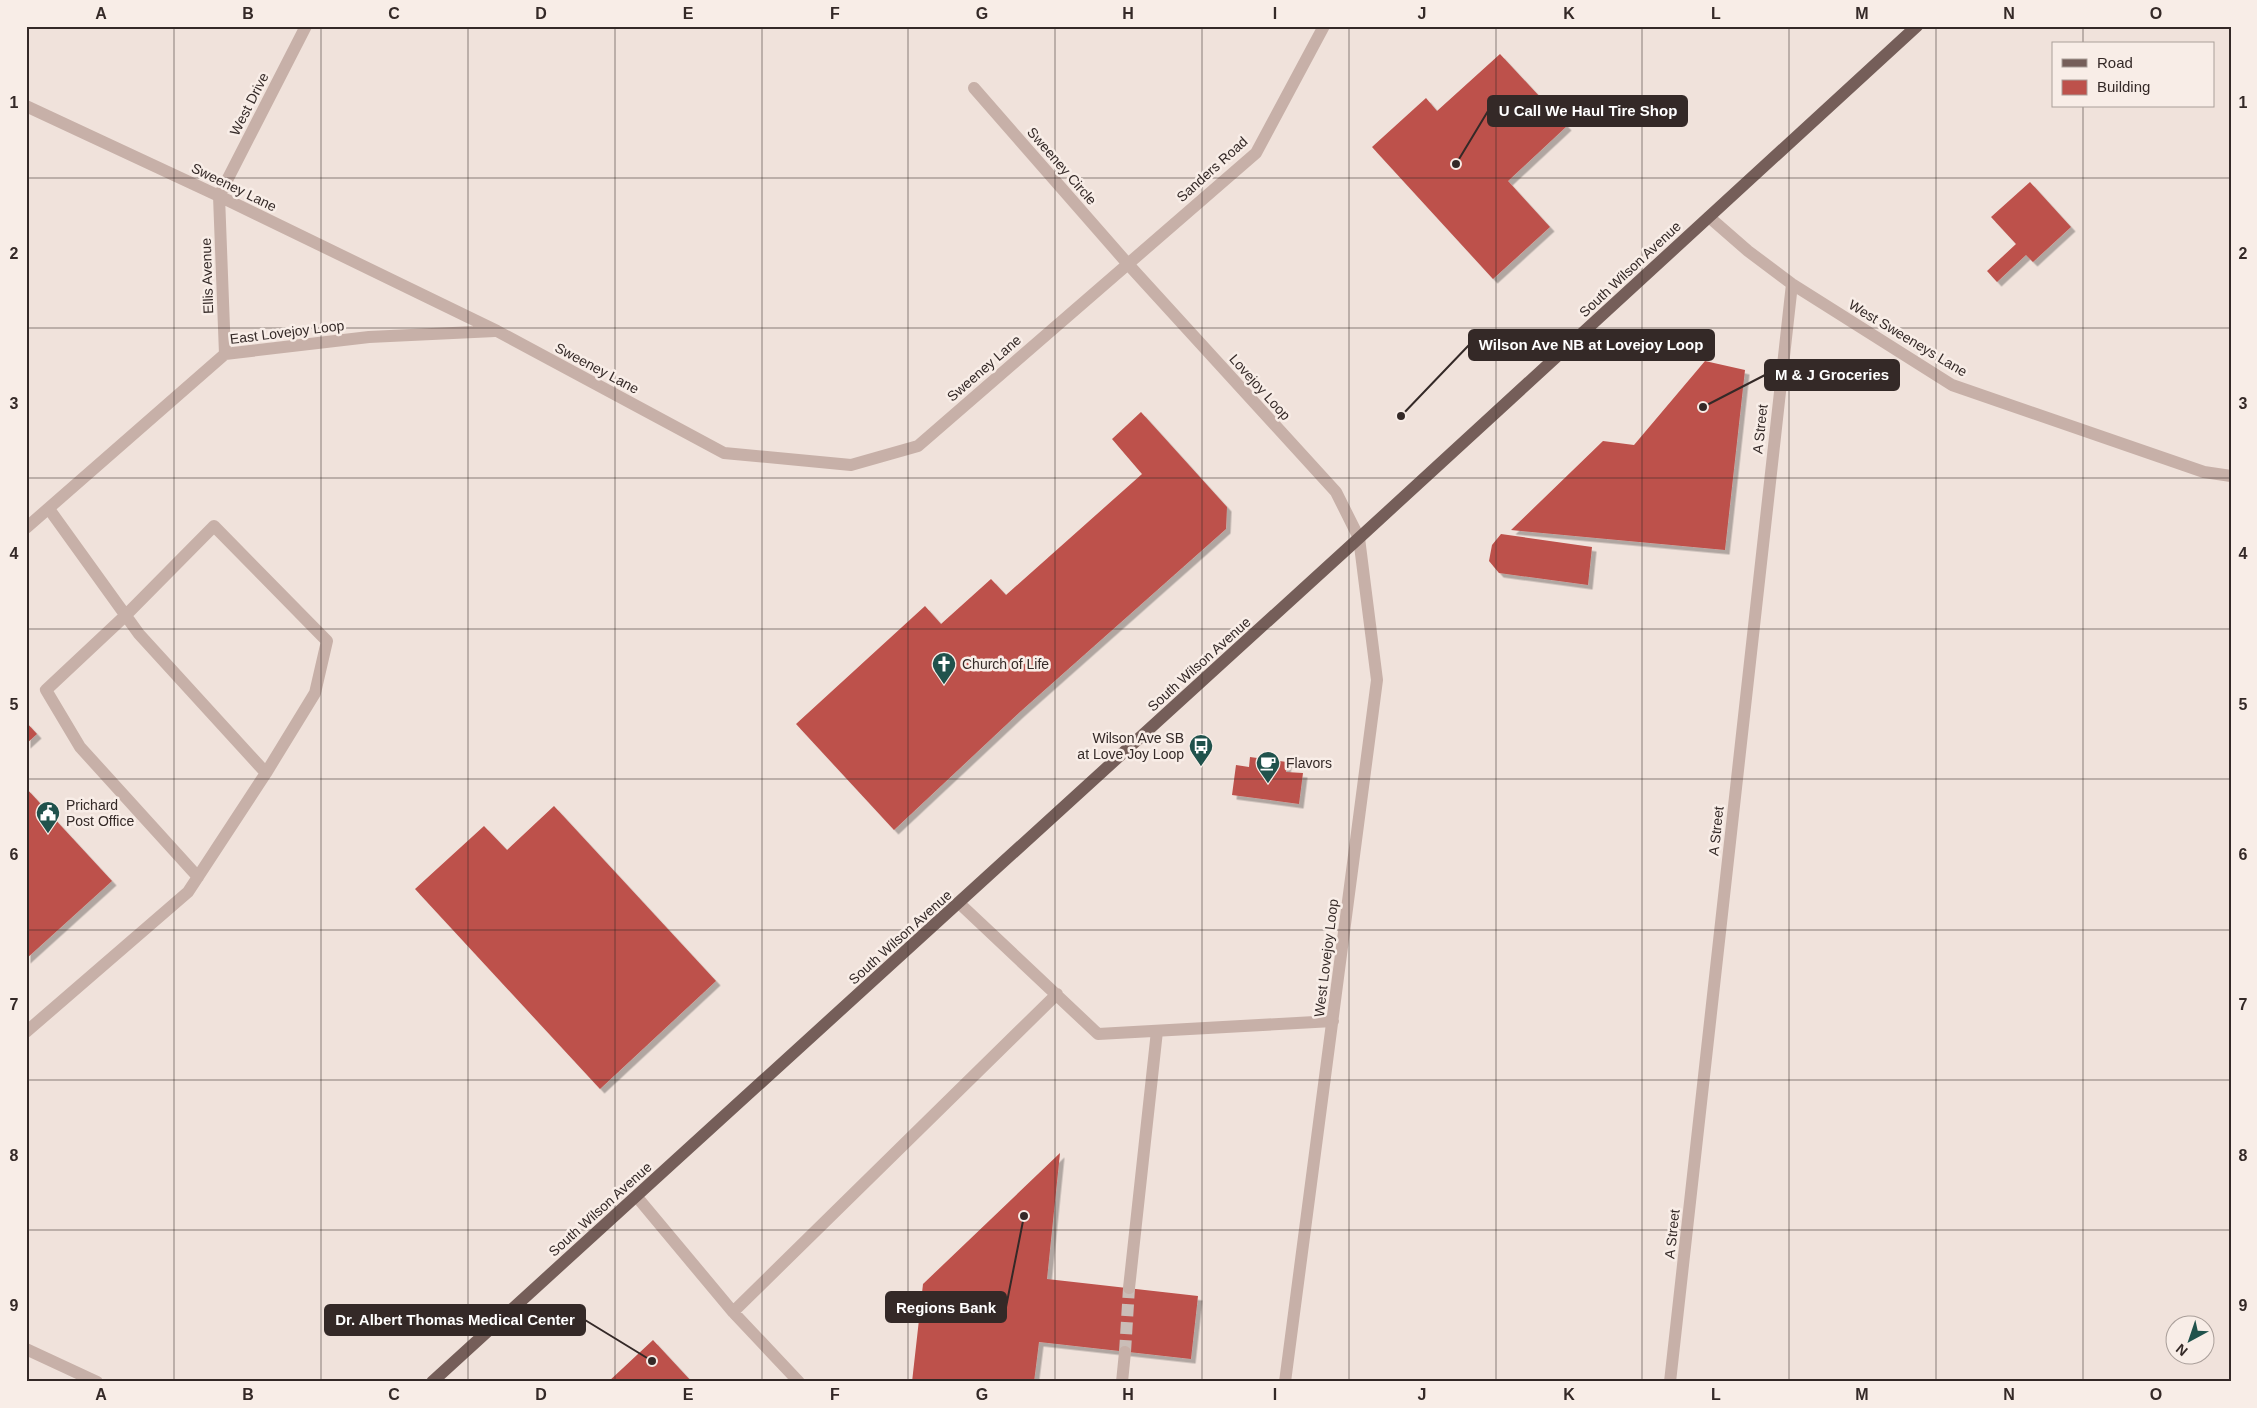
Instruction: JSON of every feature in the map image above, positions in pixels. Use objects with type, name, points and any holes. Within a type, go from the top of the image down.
[{"type":"main road","name":"South Wilson Avenue","points":[[432,1382],[1359,538],[1917,26]]},
{"type":"street","name":"West Drive","points":[[219,196],[306,26]]},
{"type":"street","name":"Sanders Road","points":[[1127,263],[1256,153],[1324,26]]},
{"type":"street","name":"Sweeney Circle","points":[[974,88],[1127,263]]},
{"type":"street","name":"Sweeney Lane","points":[[26,106],[219,196],[497,331],[724,453],[851,465],[918,446],[1127,263]]},
{"type":"street","name":"Ellis Avenue","points":[[219,196],[225,354]]},
{"type":"street","name":"West Sweeneys Lane","points":[[1709,217],[1748,251],[1792,284],[1952,385],[2204,472],[2231,476]]},
{"type":"street","name":"Lovejoy Loop","points":[[1127,263],[1336,492],[1359,538]]},
{"type":"street","name":"A Street","points":[[1670,1382],[1792,284]]},
{"type":"street","name":"East Lovejoy Loop","points":[[26,528],[225,354],[369,337],[497,331]]},
{"type":"street","points":[[48,509],[139,634],[266,773]]},
{"type":"street","points":[[26,1032],[188,892],[198,877],[266,773],[315,693],[327,641],[214,526],[126,616],[46,690],[80,747],[198,877]]},
{"type":"street","name":"West Lovejoy Loop","points":[[1285,1382],[1377,680],[1359,538]]},
{"type":"street","points":[[959,903],[1098,1034],[1333,1021]]},
{"type":"street","points":[[733,1312],[1057,994]]},
{"type":"street","points":[[1129,1288],[1157,1031]]},
{"type":"street","points":[[637,1197],[733,1312],[799,1382]]},
{"type":"street","points":[[26,1349],[97,1382]]},
{"type":"street","points":[[1122,1382],[1125,1352]]},
{"type":"building","points":[[1500,54],[1567,126],[1508,181],[1550,227],[1493,279],[1372,147],[1426,98],[1437,111]]},
{"type":"building","points":[[2030,182],[2071,227],[2033,262],[2026,255],[1997,282],[1987,271],[2016,244],[1991,217]]},
{"type":"building","points":[[1705,361],[1745,370],[1725,550],[1511,530],[1603,441],[1634,445]]},
{"type":"building","points":[[1141,412],[1227,507],[1226,529],[1021,711],[894,830],[796,724],[925,606],[941,624],[991,579],[1006,595],[1142,474],[1112,439]]},
{"type":"building","points":[[1501,534],[1592,547],[1588,585],[1499,573],[1489,561],[1492,545]]},
{"type":"building","points":[[26,722],[37,734],[26,744]]},
{"type":"building","name":"Flavors","points":[[1250,757],[1287,762],[1286,772],[1303,773],[1299,804],[1232,795],[1236,765],[1249,767]]},
{"type":"building","name":"Prichard Post Office","points":[[26,788],[112,881],[26,959]]},
{"type":"building","points":[[554,806],[716,981],[600,1089],[415,889],[484,826],[507,850]]},
{"type":"building","points":[[1060,1153],[1047,1279],[1198,1296],[1191,1359],[1039,1342],[1034,1382],[912,1382],[923,1284]]},
{"type":"building","points":[[653,1340],[692,1382],[608,1382]]},
{"type":"tunnel","points":[[1125,1352],[1129,1288]]},
{"type":"place","name":"U Call We Haul Tire Shop","points":[[1456,164]]},
{"type":"place","name":"M & J Groceries","points":[[1703,407]]},
{"type":"place","name":"Wilson Ave NB at Lovejoy Loop","points":[[1401,416]]},
{"type":"place","name":"Church of Life","points":[[944,685]]},
{"type":"place","name":"Wilson Ave SB at Love Joy Loop","points":[[1201,767]]},
{"type":"place","name":"Flavors","points":[[1268,784]]},
{"type":"place","name":"Prichard Post Office","points":[[48,834]]},
{"type":"place","name":"Regions Bank","points":[[1024,1216]]},
{"type":"place","name":"Dr. Albert Thomas Medical Center","points":[[652,1361]]}]
